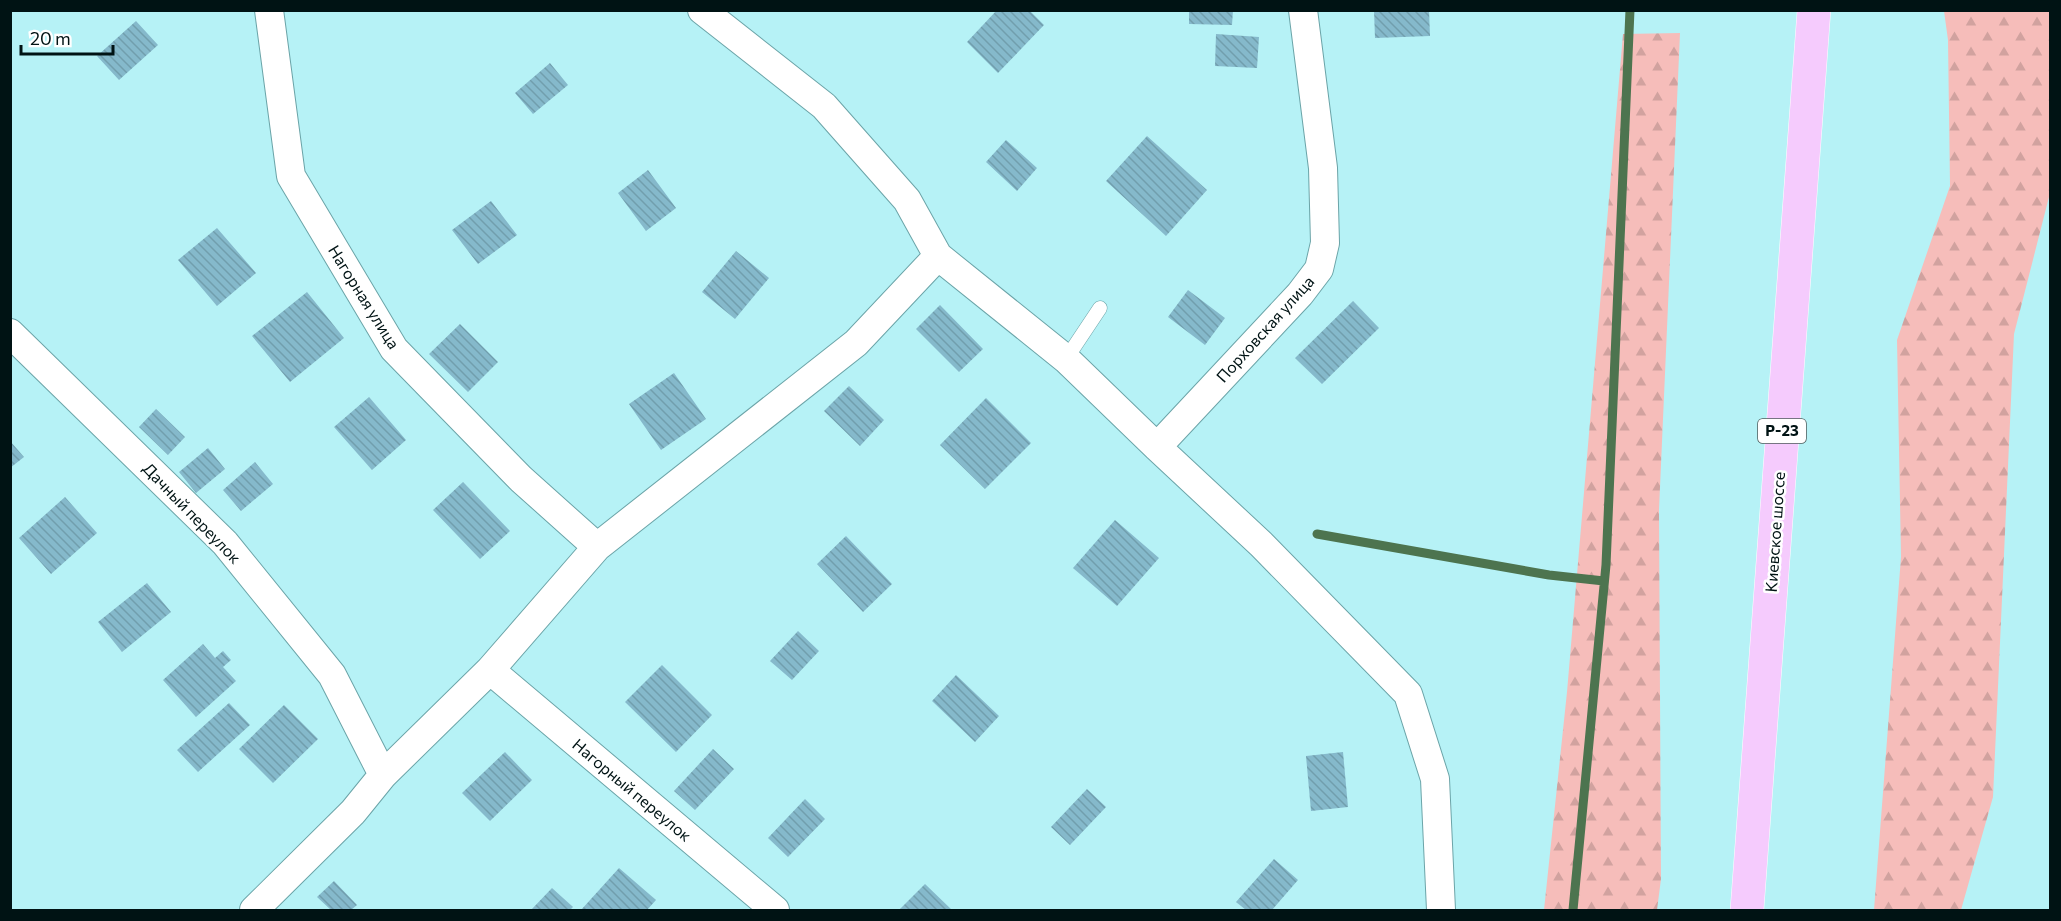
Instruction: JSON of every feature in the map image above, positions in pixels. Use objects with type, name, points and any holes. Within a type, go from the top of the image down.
[{"type":"main road","name":"Киевское шоссе","points":[[1747,910],[1814,10]]},
{"type":"street","name":"Нагорная улица","points":[[269,10],[291,176],[394,349],[521,479],[597,547]]},
{"type":"street","points":[[702,10],[824,106],[907,200],[938,256],[1066,359],[1156,447],[1261,544],[1408,694],[1435,779],[1441,910]]},
{"type":"street","name":"Порховская улица","points":[[1156,447],[1300,294],[1319,269],[1325,243],[1323,168],[1303,10]]},
{"type":"street","points":[[254,910],[353,812],[383,775],[490,670],[597,547],[856,343],[938,256]]},
{"type":"street","name":"Дачный переулок","points":[[10,333],[225,543],[332,675],[383,775]]},
{"type":"street","name":"Нагорный переулок","points":[[490,670],[775,910]]},
{"type":"lane","points":[[1066,359],[1100,308]]},
{"type":"green space","points":[[1944,11],[2050,11],[2050,193],[2014,334],[1993,797],[1961,910],[1874,910],[1901,557],[1897,340],[1950,186],[1948,40]]},
{"type":"green space","points":[[1680,33],[1659,510],[1661,879],[1657,910],[1544,910],[1567,692],[1623,34]]},
{"type":"building","points":[[997,10],[1029,10],[1044,25],[998,73],[967,42]]},
{"type":"building","points":[[1189,10],[1233,10],[1232,25],[1189,24]]},
{"type":"building","points":[[1374,10],[1429,10],[1430,36],[1375,38]]},
{"type":"building","points":[[136,21],[158,45],[119,80],[97,56]]},
{"type":"building","points":[[1216,34],[1259,37],[1257,68],[1215,66]]},
{"type":"building","points":[[550,63],[568,85],[533,114],[515,93]]},
{"type":"building","points":[[1147,136],[1207,190],[1166,236],[1106,181]]},
{"type":"building","points":[[1006,140],[1037,168],[1017,191],[986,162]]},
{"type":"building","points":[[648,170],[676,208],[646,231],[618,193]]},
{"type":"building","points":[[491,201],[517,235],[478,264],[452,230]]},
{"type":"building","points":[[217,228],[256,273],[217,306],[178,260]]},
{"type":"building","points":[[736,251],[769,278],[735,319],[702,292]]},
{"type":"building","points":[[1188,290],[1225,318],[1205,345],[1168,317]]},
{"type":"building","points":[[307,292],[344,338],[290,382],[252,336]]},
{"type":"building","points":[[1353,301],[1379,328],[1322,384],[1295,358]]},
{"type":"building","points":[[940,305],[983,349],[959,372],[916,329]]},
{"type":"building","points":[[460,324],[498,362],[468,392],[429,354]]},
{"type":"building","points":[[674,373],[706,419],[661,450],[629,404]]},
{"type":"building","points":[[849,386],[884,420],[860,446],[824,411]]},
{"type":"building","points":[[369,397],[406,440],[372,470],[334,427]]},
{"type":"building","points":[[986,398],[1031,443],[985,489],[940,445]]},
{"type":"building","points":[[156,409],[185,437],[168,455],[139,427]]},
{"type":"building","points":[[10,441],[24,457],[10,468]]},
{"type":"building","points":[[208,448],[225,469],[196,493],[179,472]]},
{"type":"building","points":[[255,462],[273,484],[241,511],[223,490]]},
{"type":"building","points":[[463,482],[510,531],[480,559],[433,510]]},
{"type":"building","points":[[65,497],[97,533],[51,574],[19,538]]},
{"type":"building","points":[[1115,520],[1159,558],[1117,606],[1073,568]]},
{"type":"building","points":[[846,536],[892,584],[863,612],[817,564]]},
{"type":"building","points":[[147,583],[171,612],[122,652],[98,622]]},
{"type":"building","points":[[798,631],[819,651],[792,680],[770,661]]},
{"type":"building","points":[[203,644],[215,658],[223,651],[231,660],[223,667],[236,681],[196,717],[163,680]]},
{"type":"building","points":[[662,665],[712,715],[676,752],[625,702]]},
{"type":"building","points":[[956,675],[999,716],[975,742],[932,701]]},
{"type":"building","points":[[229,703],[250,725],[198,772],[177,750]]},
{"type":"building","points":[[284,705],[318,739],[273,783],[239,749]]},
{"type":"building","points":[[713,749],[734,769],[695,810],[674,791]]},
{"type":"building","points":[[505,752],[532,780],[490,821],[462,793]]},
{"type":"building","points":[[1343,752],[1348,807],[1311,811],[1306,756]]},
{"type":"building","points":[[1087,789],[1106,807],[1070,845],[1051,827]]},
{"type":"building","points":[[805,799],[825,819],[788,857],[768,838]]},
{"type":"building","points":[[1274,859],[1298,880],[1272,910],[1246,910],[1236,902]]},
{"type":"building","points":[[619,868],[656,900],[647,910],[581,910]]},
{"type":"building","points":[[334,881],[357,905],[351,910],[331,910],[317,897]]},
{"type":"building","points":[[925,884],[952,910],[899,910]]},
{"type":"building","points":[[552,888],[573,907],[570,910],[531,910]]},
{"type":"waterway","points":[[1573,910],[1606,565],[1630,10]]},
{"type":"waterway","points":[[1317,534],[1549,575],[1604,581]]}]
